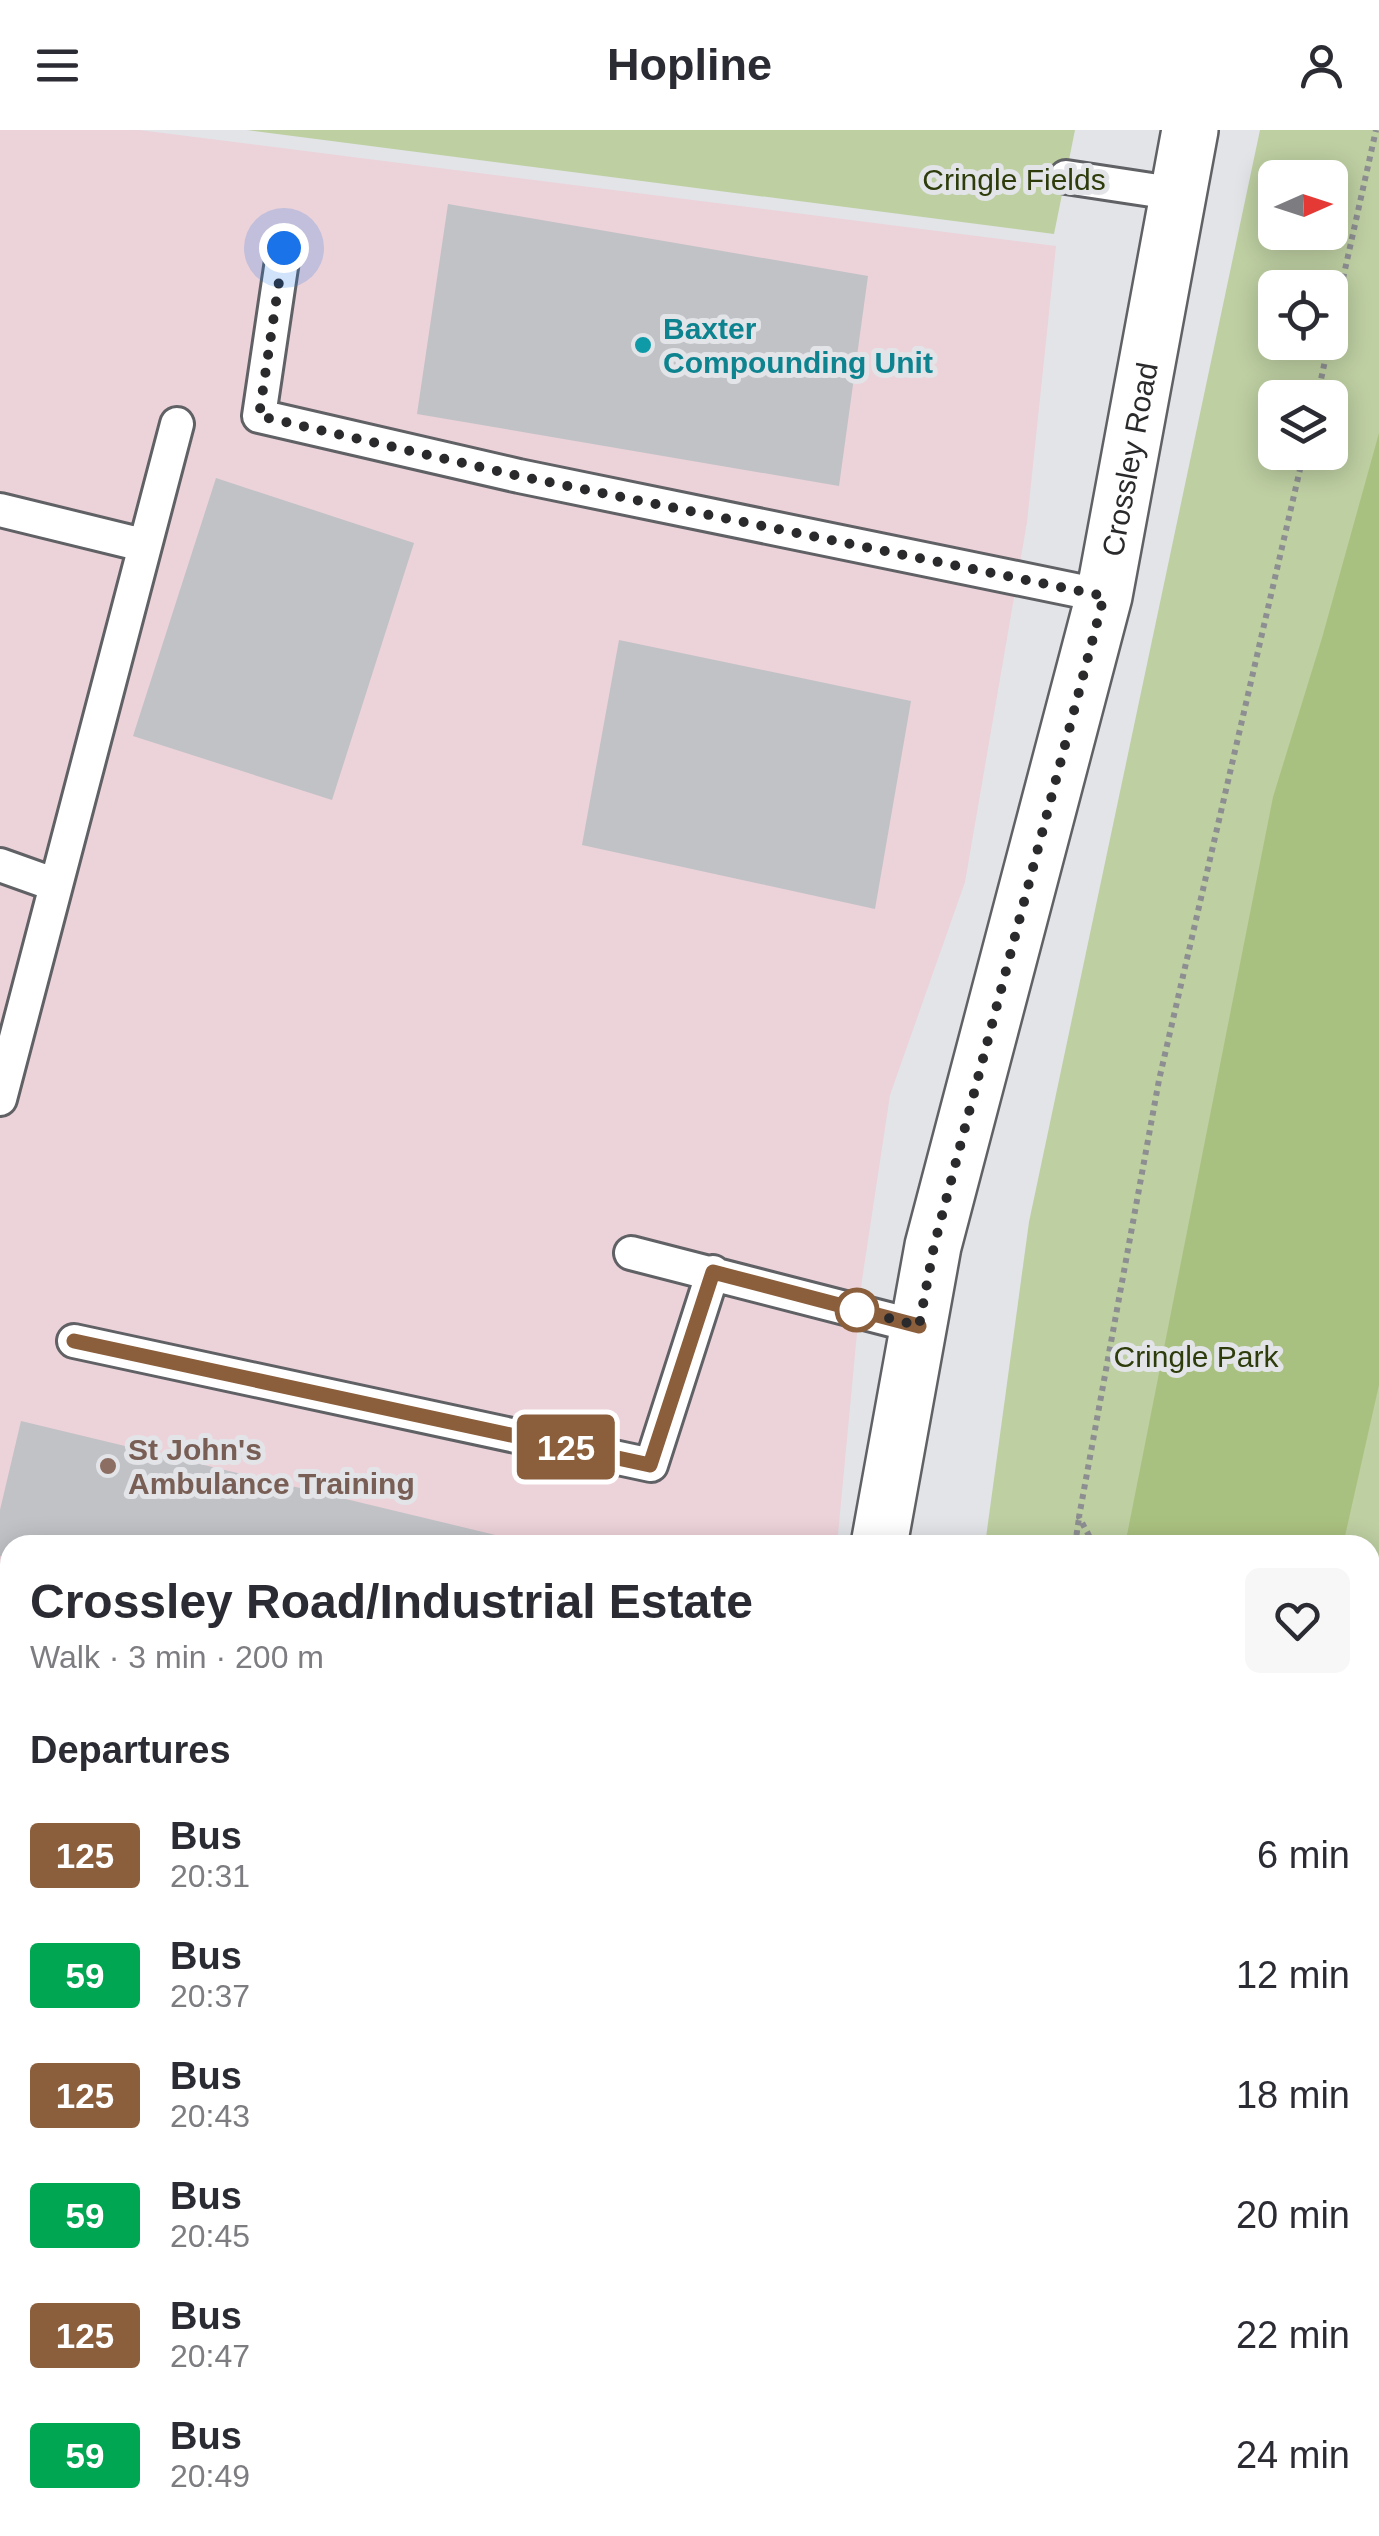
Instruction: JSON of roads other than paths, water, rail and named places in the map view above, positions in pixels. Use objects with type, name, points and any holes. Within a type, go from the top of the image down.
[{"type":"street","name":"Crossley Road","points":[[881,1535],[934,1246],[1104,596],[1190,130]]},
{"type":"lane","points":[[1066,177],[1178,194]]},
{"type":"lane","points":[[284,248],[259,416],[519,476],[1104,596]]},
{"type":"lane","points":[[0,1099],[176,424]]},
{"type":"lane","points":[[0,510],[143,545]]},
{"type":"lane","points":[[0,866],[56,885]]},
{"type":"lane","points":[[631,1252],[919,1326]]},
{"type":"lane","points":[[74,1341],[650,1465],[713,1272]]},
{"type":"place","name":"Baxter Compounding Unit","points":[[643,345]]},
{"type":"place","name":"St John's Ambulance Training","points":[[108,1466]]},
{"type":"park label","name":"Cringle Fields","points":[[1014,179]]},
{"type":"park label","name":"Cringle Park","points":[[1196,1356]]}]
